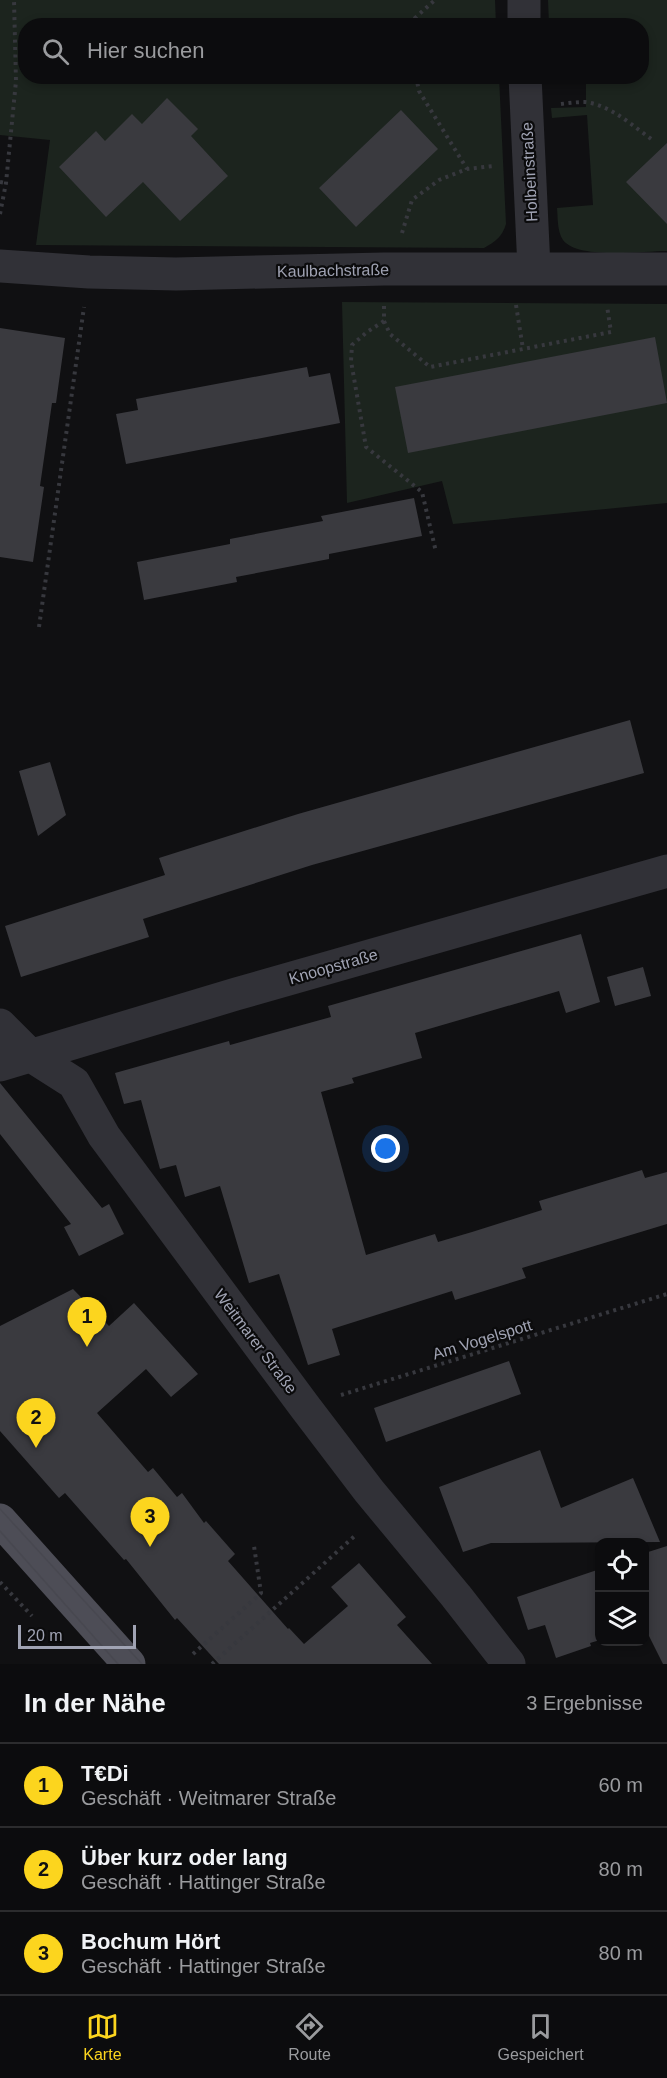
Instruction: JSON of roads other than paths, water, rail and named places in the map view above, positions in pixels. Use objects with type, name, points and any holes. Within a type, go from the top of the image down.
[{"type":"main road","points":[[0,1520],[129,1664]]},
{"type":"street","points":[[524,0],[524,18]]},
{"type":"street","name":"Holbeinstraße","points":[[524,269],[529,161],[526,91]]},
{"type":"street","name":"Kaulbachstraße","points":[[0,266],[89,272],[176,274],[389,269],[667,269]]},
{"type":"street","name":"Knoopstraße","points":[[15,1060],[236,993],[667,871]]},
{"type":"street","name":"Weitmarer Straße","points":[[0,1025],[15,1060],[74,1083],[104,1136],[305,1407],[509,1664]]},
{"type":"tram line","points":[[0,1509],[142,1664]]},
{"type":"tram line","points":[[0,1531],[118,1664]]},
{"type":"place","name":"T€Di","points":[[87,1347]]},
{"type":"place","name":"Über kurz oder lang","points":[[36,1448]]},
{"type":"place","name":"Bochum Hört","points":[[150,1547]]}]
